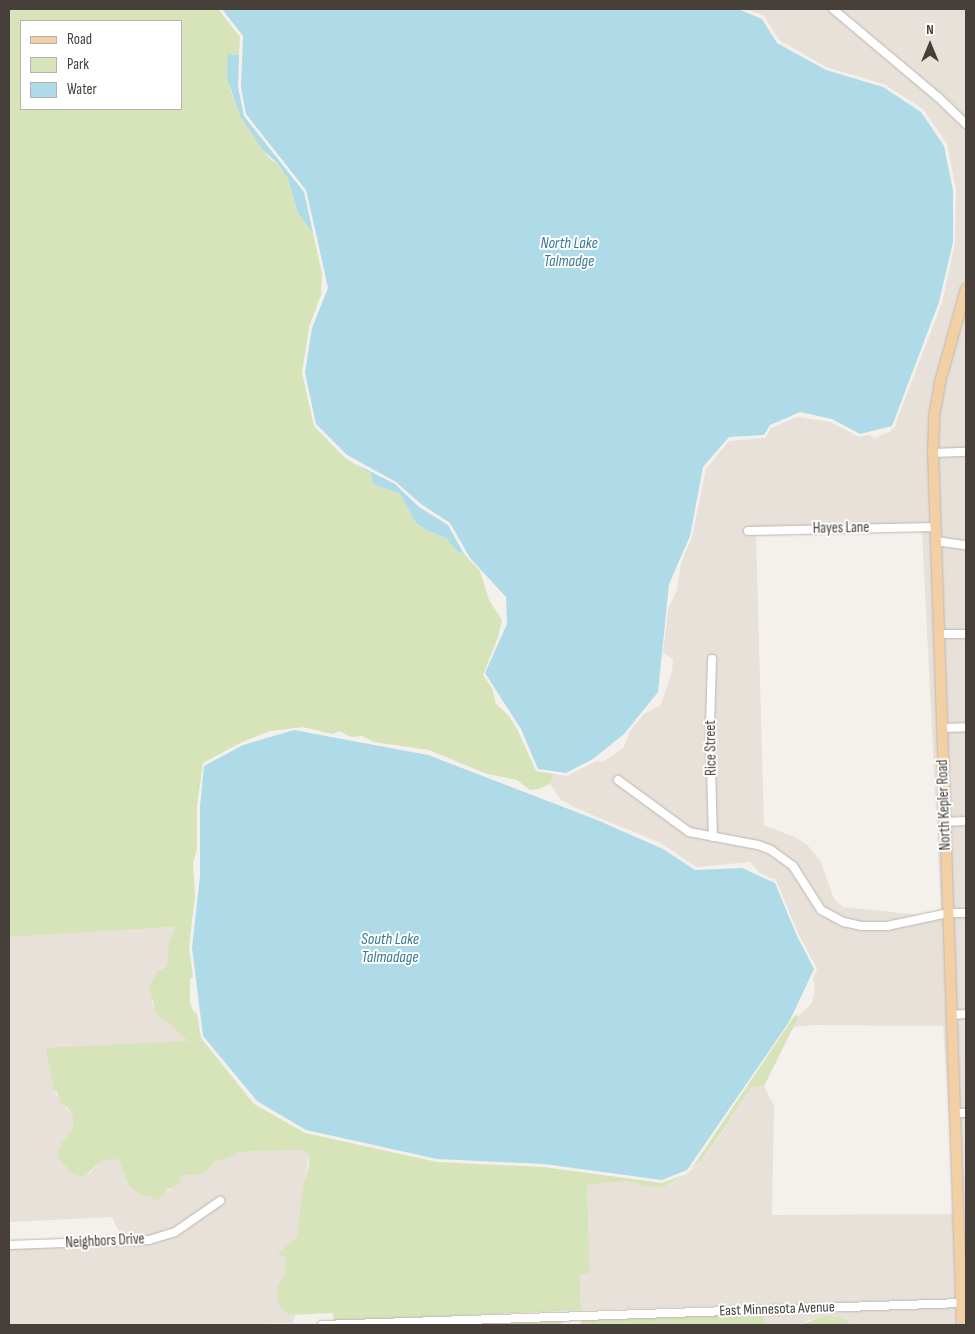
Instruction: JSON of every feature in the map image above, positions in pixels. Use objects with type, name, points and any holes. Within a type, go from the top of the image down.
[{"type":"main road","name":"North Kepler Road","points":[[962,1325],[933,453],[934,417],[940,382],[966,289]]},
{"type":"street","points":[[833,9],[938,97],[966,124]]},
{"type":"street","points":[[933,453],[966,452]]},
{"type":"street","name":"Hayes Lane","points":[[748,531],[935,527]]},
{"type":"street","points":[[936,541],[966,545]]},
{"type":"street","points":[[939,634],[966,634]]},
{"type":"street","name":"Rice Street","points":[[712,659],[710,726],[713,837]]},
{"type":"street","points":[[942,728],[966,727]]},
{"type":"street","points":[[618,780],[690,832],[758,845],[779,856],[793,866],[821,910],[844,922],[861,926],[887,926],[948,913],[966,913]]},
{"type":"street","points":[[945,822],[966,821]]},
{"type":"street","points":[[951,1015],[966,1014]]},
{"type":"street","points":[[955,1113],[966,1113]]},
{"type":"street","name":"Neighbors Drive","points":[[9,1245],[149,1240],[175,1232],[220,1201]]},
{"type":"street","name":"East Minnesota Avenue","points":[[322,1325],[961,1303]]},
{"type":"shaded area","points":[[746,9],[828,9],[936,100],[966,129],[966,278],[936,381],[932,523],[744,528],[745,535],[756,534],[764,825],[797,838],[808,846],[821,862],[834,899],[843,907],[921,915],[887,923],[845,919],[823,907],[795,863],[780,852],[716,834],[713,726],[715,656],[709,656],[707,726],[709,833],[691,828],[617,775],[613,781],[689,835],[757,849],[769,854],[790,869],[819,913],[843,926],[861,930],[887,930],[945,918],[958,1299],[581,1310],[580,1275],[590,1273],[587,1185],[627,1181],[647,1187],[664,1187],[688,1173],[700,1162],[718,1139],[751,1088],[764,1086],[774,1106],[772,1215],[955,1214],[943,1026],[816,1025],[793,1027],[799,1016],[812,1003],[815,988],[813,979],[817,969],[798,933],[776,880],[760,873],[750,862],[696,867],[661,843],[578,809],[561,800],[550,784],[554,774],[567,776],[596,761],[603,762],[624,747],[630,731],[644,714],[661,705],[672,671],[673,659],[663,653],[668,609],[677,590],[681,563],[692,537],[706,469],[729,441],[765,438],[771,428],[797,417],[831,422],[859,437],[869,435],[875,438],[889,432],[897,425],[896,422],[942,303],[955,243],[956,190],[947,144],[923,109],[884,84],[826,67],[779,40],[764,16]]},
{"type":"shaded area","points":[[838,9],[966,9],[966,119],[940,94]]},
{"type":"shaded area","points":[[966,300],[966,449],[936,449],[943,383]]},
{"type":"shaded area","points":[[966,456],[966,541],[939,537],[936,457]]},
{"type":"shaded area","points":[[922,531],[932,531],[945,910],[941,911]]},
{"type":"shaded area","points":[[939,545],[966,548],[966,630],[943,631]]},
{"type":"shaded area","points":[[943,638],[966,638],[966,724],[943,724]]},
{"type":"shaded area","points":[[945,731],[966,731],[966,817],[948,818]]},
{"type":"shaded area","points":[[948,825],[966,825],[966,909],[952,909]]},
{"type":"shaded area","points":[[966,916],[966,1011],[954,1011],[952,917]]},
{"type":"shaded area","points":[[176,927],[167,966],[161,968],[152,1001],[156,1013],[188,1041],[47,1057],[52,1070],[54,1091],[73,1117],[72,1131],[62,1142],[89,1174],[103,1159],[118,1159],[129,1185],[140,1195],[152,1197],[174,1188],[181,1180],[180,1176],[202,1175],[216,1161],[229,1158],[238,1152],[301,1150],[309,1154],[297,1237],[278,1254],[286,1256],[284,1275],[277,1288],[281,1308],[288,1315],[296,1315],[292,1323],[9,1325],[9,1249],[150,1243],[176,1235],[224,1202],[221,1196],[174,1228],[149,1236],[122,1239],[112,1217],[9,1222],[9,937]]},
{"type":"shaded area","points":[[954,1018],[966,1018],[966,1109],[958,1110]]},
{"type":"shaded area","points":[[958,1117],[966,1117],[966,1325]]},
{"type":"shaded area","points":[[958,1307],[959,1325],[854,1325],[840,1317],[809,1320],[800,1325],[767,1325],[761,1314]]},
{"type":"green space","points":[[9,9],[218,9],[240,37],[239,54],[231,55],[229,53],[230,89],[240,116],[270,159],[278,164],[288,179],[298,213],[313,233],[322,273],[321,295],[309,327],[302,373],[314,426],[345,458],[371,474],[373,484],[400,494],[416,523],[428,531],[446,538],[458,552],[464,554],[480,571],[489,600],[502,620],[498,637],[483,675],[492,688],[496,704],[509,716],[518,731],[536,771],[554,774],[550,784],[539,789],[530,790],[517,780],[487,774],[429,750],[374,742],[362,736],[351,737],[339,731],[332,734],[303,727],[270,731],[242,742],[203,763],[197,806],[197,848],[193,863],[195,896],[189,947],[193,977],[190,979],[190,1003],[193,1011],[197,1014],[201,1038],[254,1104],[305,1133],[437,1162],[543,1167],[662,1183],[683,1175],[664,1187],[647,1187],[627,1181],[587,1185],[590,1273],[580,1275],[581,1310],[334,1320],[333,1313],[288,1315],[281,1308],[277,1297],[277,1288],[284,1275],[286,1257],[277,1254],[297,1237],[302,1193],[309,1165],[309,1154],[301,1150],[238,1152],[229,1158],[216,1161],[202,1175],[180,1176],[181,1180],[174,1188],[168,1189],[157,1202],[152,1197],[140,1195],[129,1185],[118,1159],[103,1160],[83,1177],[72,1174],[57,1156],[62,1142],[72,1131],[73,1117],[68,1108],[61,1103],[57,1092],[54,1091],[46,1048],[188,1041],[156,1013],[150,990],[150,985],[157,971],[167,966],[169,943],[175,927],[9,937]]},
{"type":"green space","points":[[795,1015],[799,1016],[764,1086],[751,1088],[717,1139],[700,1162],[692,1168]]},
{"type":"green space","points":[[761,1314],[767,1325],[581,1325],[581,1320]]},
{"type":"green space","points":[[825,1316],[840,1317],[854,1325],[800,1325]]},
{"type":"green space","points":[[561,1321],[562,1325],[427,1325]]},
{"type":"water","name":"North Lake Talmadge","points":[[222,9],[738,9],[762,19],[777,43],[826,70],[883,87],[921,112],[944,146],[953,190],[953,242],[939,302],[892,426],[860,434],[832,419],[800,412],[770,425],[764,435],[729,437],[703,467],[690,536],[669,584],[658,692],[624,734],[593,759],[566,773],[538,769],[521,729],[485,673],[507,624],[506,597],[470,558],[450,523],[421,504],[396,482],[347,455],[316,424],[305,373],[312,328],[328,288],[317,238],[306,190],[246,114],[241,87],[243,36]]},
{"type":"water","points":[[228,52],[231,55],[239,54],[238,87],[244,116],[304,192],[313,233],[298,213],[288,179],[278,164],[262,149],[240,116],[227,78]]},
{"type":"water","points":[[354,463],[395,484],[419,507],[448,525],[464,554],[458,552],[446,538],[428,531],[416,523],[400,494],[373,484],[371,474]]},
{"type":"water","name":"South Lake Talmadage","points":[[294,730],[428,755],[597,820],[663,849],[695,870],[742,868],[775,883],[796,934],[814,969],[789,1022],[687,1170],[662,1180],[544,1164],[437,1159],[306,1130],[257,1101],[203,1036],[192,948],[200,876],[200,806],[204,766],[243,745]]}]
